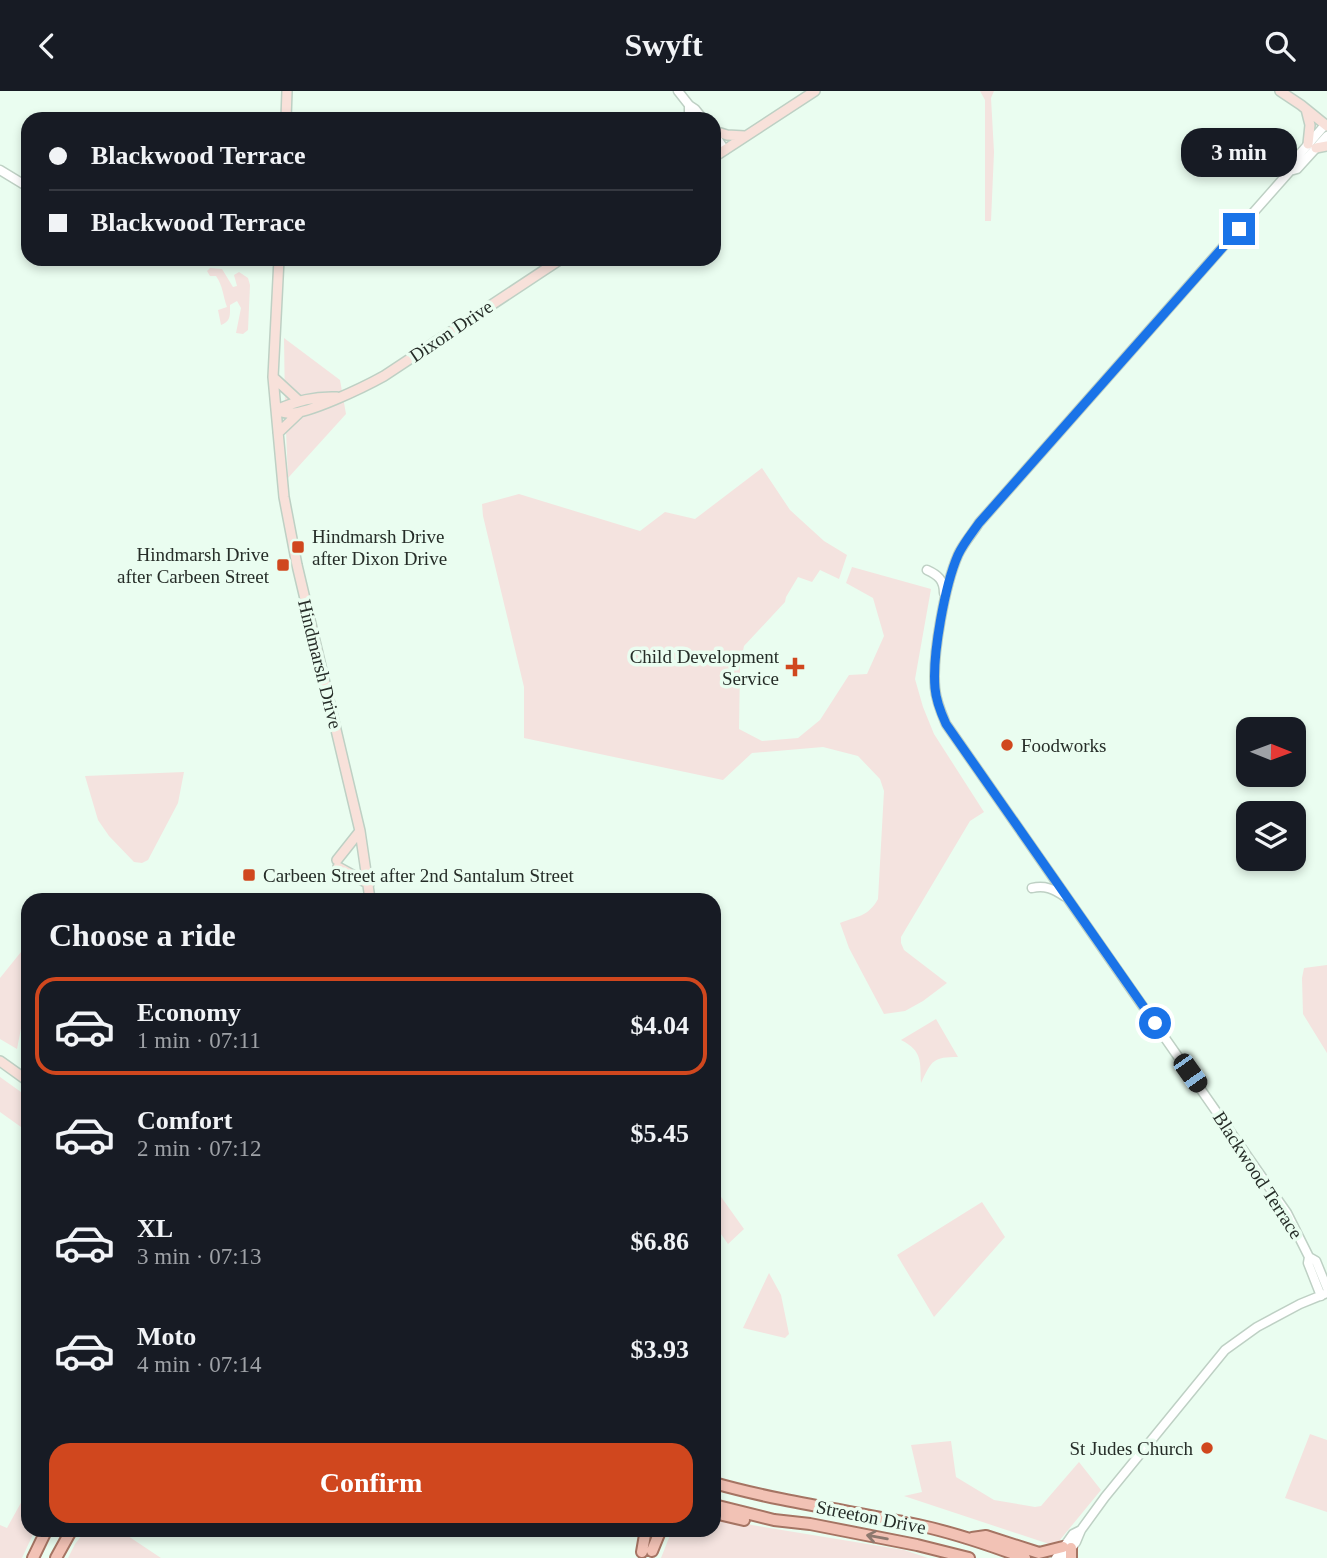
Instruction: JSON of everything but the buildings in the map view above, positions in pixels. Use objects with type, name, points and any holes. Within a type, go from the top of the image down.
[{"type":"main road","points":[[286,112],[287,91]]},
{"type":"main road","points":[[721,151],[815,91]]},
{"type":"main road","points":[[1280,91],[1306,109],[1326,129]]},
{"type":"main road","points":[[1306,109],[1312,146],[1327,146]]},
{"type":"main road","points":[[721,134],[745,137]]},
{"type":"main road","name":"Hindmarsh Drive","points":[[279,266],[273,377],[281,474],[291,538],[360,831],[370,893]]},
{"type":"main road","name":"Dixon Drive","points":[[276,410],[288,414],[300,411],[360,389],[384,376],[550,266]]},
{"type":"main road","points":[[273,377],[299,401]]},
{"type":"main road","name":"Dixon Drive","points":[[276,410],[323,396],[339,397]]},
{"type":"main road","points":[[278,433],[300,411]]},
{"type":"main road","points":[[360,831],[337,864],[369,884]]},
{"type":"main road","points":[[0,1061],[21,1076]]},
{"type":"main road","name":"Streeton Drive","points":[[721,1485],[757,1495],[920,1525],[972,1538],[1025,1558]]},
{"type":"main road","name":"Streeton Drive","points":[[721,1507],[774,1520],[810,1524],[969,1558]]},
{"type":"main road","points":[[721,1515],[753,1522],[774,1520]]},
{"type":"main road","points":[[972,1538],[986,1536],[1039,1553],[1067,1553]]},
{"type":"main road","points":[[33,1558],[43,1537]]},
{"type":"main road","points":[[56,1558],[68,1537]]},
{"type":"main road","points":[[646,1555],[647,1537]]},
{"type":"main road","points":[[646,1555],[655,1537]]},
{"type":"street","points":[[678,91],[697,112]]},
{"type":"street","points":[[689,105],[689,112]]},
{"type":"street","name":"Blackwood Terrace","points":[[1326,129],[1312,146],[1291,164],[1290,171],[979,523],[958,554],[944,606],[934,666],[935,690],[940,712],[951,732],[1287,1213],[1309,1257],[1316,1261],[1327,1287]]},
{"type":"street","points":[[0,170],[21,183]]},
{"type":"street","points":[[928,570],[937,574],[944,585],[944,606]]},
{"type":"street","points":[[1032,888],[1044,887],[1066,897]]},
{"type":"street","name":"Blackwood Terrace","points":[[1309,1257],[1308,1263],[1324,1294]]},
{"type":"street","points":[[1056,1558],[1067,1553],[1073,1534],[1082,1530],[1111,1489],[1225,1350],[1256,1327],[1324,1294]]},
{"type":"shaded area","points":[[980,91],[994,91],[991,98],[994,152],[991,221],[985,221],[985,100]]},
{"type":"shaded area","points":[[210,268],[222,269],[233,287],[237,286],[234,275],[239,272],[248,278],[248,330],[243,334],[236,333],[241,308],[237,301],[230,305],[228,320],[221,325],[218,310],[227,307],[216,276],[210,276],[207,271]]},
{"type":"shaded area","points":[[284,338],[340,380],[346,414],[288,478],[285,408]]},
{"type":"shaded area","points":[[762,468],[790,510],[824,541],[847,555],[839,579],[820,570],[812,582],[798,577],[785,602],[744,646],[740,666],[739,729],[762,741],[798,738],[820,720],[849,675],[867,674],[884,636],[873,598],[846,583],[852,567],[931,589],[915,679],[934,734],[984,812],[970,821],[901,937],[904,950],[947,983],[905,1011],[884,1014],[849,948],[840,923],[866,913],[878,899],[884,791],[880,779],[858,756],[823,747],[752,753],[723,780],[524,738],[524,687],[482,504],[519,494],[640,531],[665,512],[695,519]]},
{"type":"shaded area","points":[[184,772],[178,803],[148,860],[142,863],[134,862],[98,820],[85,776]]},
{"type":"shaded area","points":[[21,952],[21,1028],[17,1049],[0,1039],[0,978]]},
{"type":"shaded area","points":[[1327,965],[1327,1053],[1303,1014],[1302,978],[1304,968]]},
{"type":"shaded area","points":[[936,1019],[958,1057],[934,1061],[921,1083],[917,1053],[901,1040]]},
{"type":"shaded area","points":[[0,1077],[21,1092],[21,1127],[0,1112]]},
{"type":"shaded area","points":[[721,1197],[744,1229],[728,1244],[721,1234]]},
{"type":"shaded area","points":[[982,1202],[1005,1237],[934,1317],[897,1255]]},
{"type":"shaded area","points":[[769,1273],[781,1295],[789,1334],[785,1338],[743,1328]]},
{"type":"shaded area","points":[[1310,1434],[1327,1440],[1327,1512],[1285,1498]]},
{"type":"shaded area","points":[[951,1441],[956,1477],[994,1500],[1041,1506],[1079,1462],[1101,1490],[1055,1546],[904,1496],[922,1492],[911,1445]]},
{"type":"shaded area","points":[[21,1503],[21,1537],[32,1537],[22,1558],[0,1558],[0,1525],[7,1528]]},
{"type":"shaded area","points":[[721,1517],[752,1525],[904,1550],[928,1558],[661,1558],[669,1537],[721,1537]]},
{"type":"shaded area","points":[[80,1537],[130,1537],[161,1558],[68,1558]]},
{"type":"place","name":"Hindmarsh Drive after Dixon Drive","points":[[298,547]]},
{"type":"place","name":"Hindmarsh Drive after Carbeen Street","points":[[283,565]]},
{"type":"place","name":"Child Development Service","points":[[795,667]]},
{"type":"place","name":"Foodworks","points":[[1007,745]]},
{"type":"place","name":"Carbeen Street after 2nd Santalum Street","points":[[249,875]]},
{"type":"place","name":"St Judes Church","points":[[1207,1448]]},
{"type":"route","points":[[1155,1023],[946,724],[937,700],[934,666],[948,586],[958,554],[979,523],[1239,229]]}]
